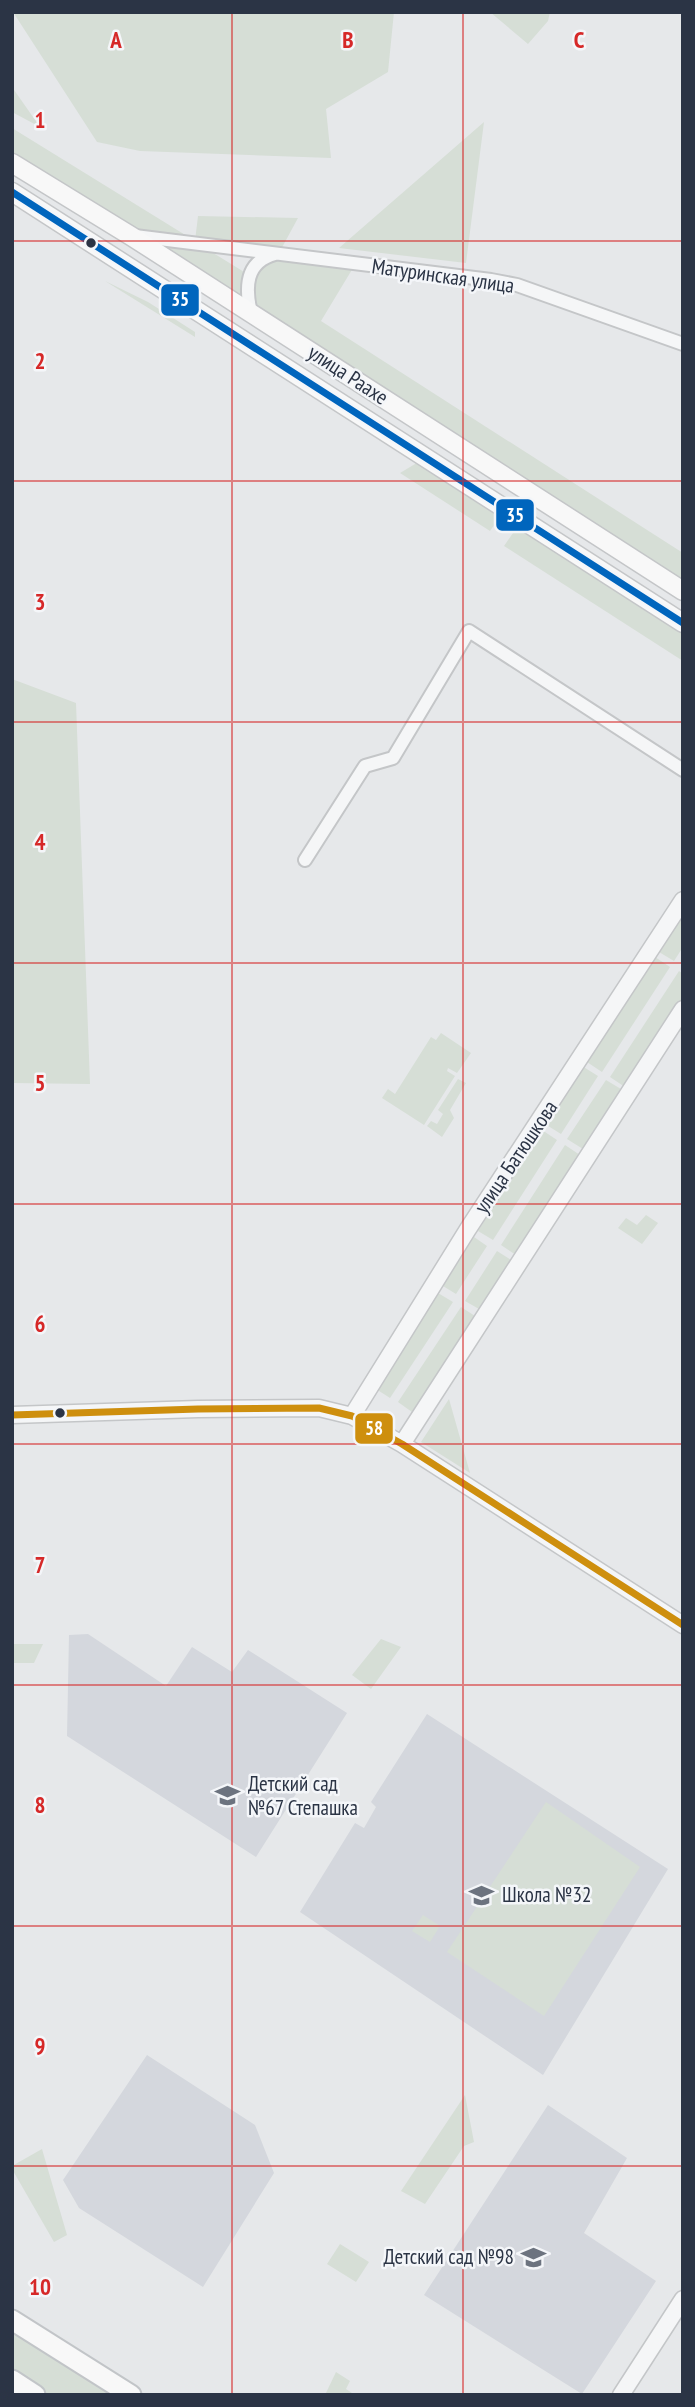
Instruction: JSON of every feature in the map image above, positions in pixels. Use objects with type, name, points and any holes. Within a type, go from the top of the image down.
[{"type":"main road","name":"улица Раахе","points":[[12,163],[131,236],[683,591]]},
{"type":"main road","name":"улица Раахе","points":[[12,192],[683,624]]},
{"type":"main road","points":[[12,2320],[131,2395]]},
{"type":"main road","points":[[12,2380],[34,2395]]},
{"type":"street","name":"Матуринская улица","points":[[131,236],[455,274],[517,285],[683,344]]},
{"type":"street","points":[[251,313],[246,293],[249,276],[257,263],[265,257],[279,253]]},
{"type":"street","points":[[305,860],[365,766],[393,758],[469,631],[683,770]]},
{"type":"street","name":"улица Батюшкова","points":[[352,1416],[458,1244],[683,900]]},
{"type":"street","points":[[402,1444],[683,1009]]},
{"type":"street","points":[[12,1415],[319,1408],[352,1416],[402,1444],[683,1625]]},
{"type":"street","points":[[621,2395],[683,2299]]},
{"type":"shaded area","points":[[13,12],[394,12],[388,72],[326,109],[331,158],[140,151],[97,142]]},
{"type":"shaded area","points":[[490,12],[550,12],[548,21],[528,44]]},
{"type":"shaded area","points":[[12,87],[40,127],[12,112]]},
{"type":"shaded area","points":[[484,122],[466,263],[339,248]]},
{"type":"shaded area","points":[[12,128],[195,241],[198,216],[298,218],[279,253],[356,263],[321,321],[683,553],[683,590],[12,163]],"holes":[[[197,243],[265,257],[249,275]]]},
{"type":"shaded area","points":[[105,281],[148,302],[195,332],[195,337]]},
{"type":"shaded area","points":[[425,458],[505,509],[490,531],[400,473]]},
{"type":"shaded area","points":[[522,520],[683,621],[683,661],[504,546]]},
{"type":"shaded area","points":[[12,679],[76,703],[90,1084],[12,1083]]},
{"type":"shaded area","points":[[683,915],[683,947],[674,961],[659,952]]},
{"type":"shaded area","points":[[655,957],[670,967],[602,1072],[587,1062]]},
{"type":"shaded area","points":[[679,971],[683,974],[683,998],[625,1087],[610,1077]]},
{"type":"shaded area","points":[[441,1033],[471,1053],[457,1073],[448,1068],[447,1071],[455,1076],[424,1125],[382,1098],[388,1089],[395,1094],[431,1037],[436,1040]]},
{"type":"shaded area","points":[[582,1066],[598,1076],[561,1134],[545,1124]]},
{"type":"shaded area","points":[[458,1079],[466,1083],[450,1110],[454,1118],[442,1137],[427,1126],[431,1121],[437,1124],[443,1114],[438,1110]]},
{"type":"shaded area","points":[[606,1080],[621,1089],[583,1149],[567,1139]]},
{"type":"shaded area","points":[[542,1130],[557,1140],[493,1240],[478,1231]]},
{"type":"shaded area","points":[[565,1145],[580,1155],[516,1255],[501,1245]]},
{"type":"shaded area","points":[[646,1215],[658,1223],[642,1244],[618,1228],[626,1218],[637,1225]]},
{"type":"shaded area","points":[[474,1237],[487,1246],[456,1294],[443,1286]]},
{"type":"shaded area","points":[[497,1251],[511,1260],[479,1309],[465,1301]]},
{"type":"shaded area","points":[[438,1293],[453,1302],[390,1398],[376,1389]]},
{"type":"shaded area","points":[[461,1307],[475,1316],[412,1412],[398,1402]]},
{"type":"shaded area","points":[[449,1399],[470,1473],[421,1442]]},
{"type":"shaded area","name":"Детский сад №67 Степашка","points":[[88,1634],[166,1686],[192,1647],[232,1672],[248,1650],[347,1713],[256,1857],[67,1736],[69,1635]]},
{"type":"shaded area","points":[[381,1639],[401,1647],[371,1689],[352,1675]]},
{"type":"shaded area","points":[[12,1644],[43,1644],[34,1663],[12,1663]]},
{"type":"shaded area","name":"Школа №32","points":[[427,1714],[668,1869],[543,2075],[300,1912],[355,1823],[364,1828],[376,1807],[371,1802]]},
{"type":"shaded area","points":[[546,1802],[640,1867],[544,2016],[447,1952]]},
{"type":"shaded area","points":[[423,1915],[440,1926],[430,1942],[412,1931]]},
{"type":"shaded area","points":[[147,2055],[255,2125],[274,2173],[203,2287],[79,2208],[63,2180]]},
{"type":"shaded area","points":[[465,2095],[474,2142],[464,2146],[425,2204],[401,2191]]},
{"type":"shaded area","name":"Детский сад №98","points":[[548,2105],[627,2158],[584,2233],[656,2281],[582,2394],[424,2295]]},
{"type":"shaded area","points":[[42,2149],[67,2235],[54,2242],[12,2169],[12,2166]]},
{"type":"shaded area","points":[[340,2244],[369,2262],[356,2282],[327,2264]]},
{"type":"shaded area","points":[[12,2331],[112,2395],[47,2395],[12,2372]]},
{"type":"shaded area","points":[[336,2372],[350,2381],[346,2389],[355,2395],[325,2395]]},
{"type":"transit line","name":"35","points":[[12,192],[683,623]]},
{"type":"transit line","name":"58","points":[[12,1415],[319,1408],[352,1416],[402,1444],[683,1625]]},
{"type":"place","name":"Детский сад №67 Степашка","points":[[228,1796]]},
{"type":"place","name":"Школа №32","points":[[482,1895]]},
{"type":"place","name":"Детский сад №98","points":[[534,2257]]}]
